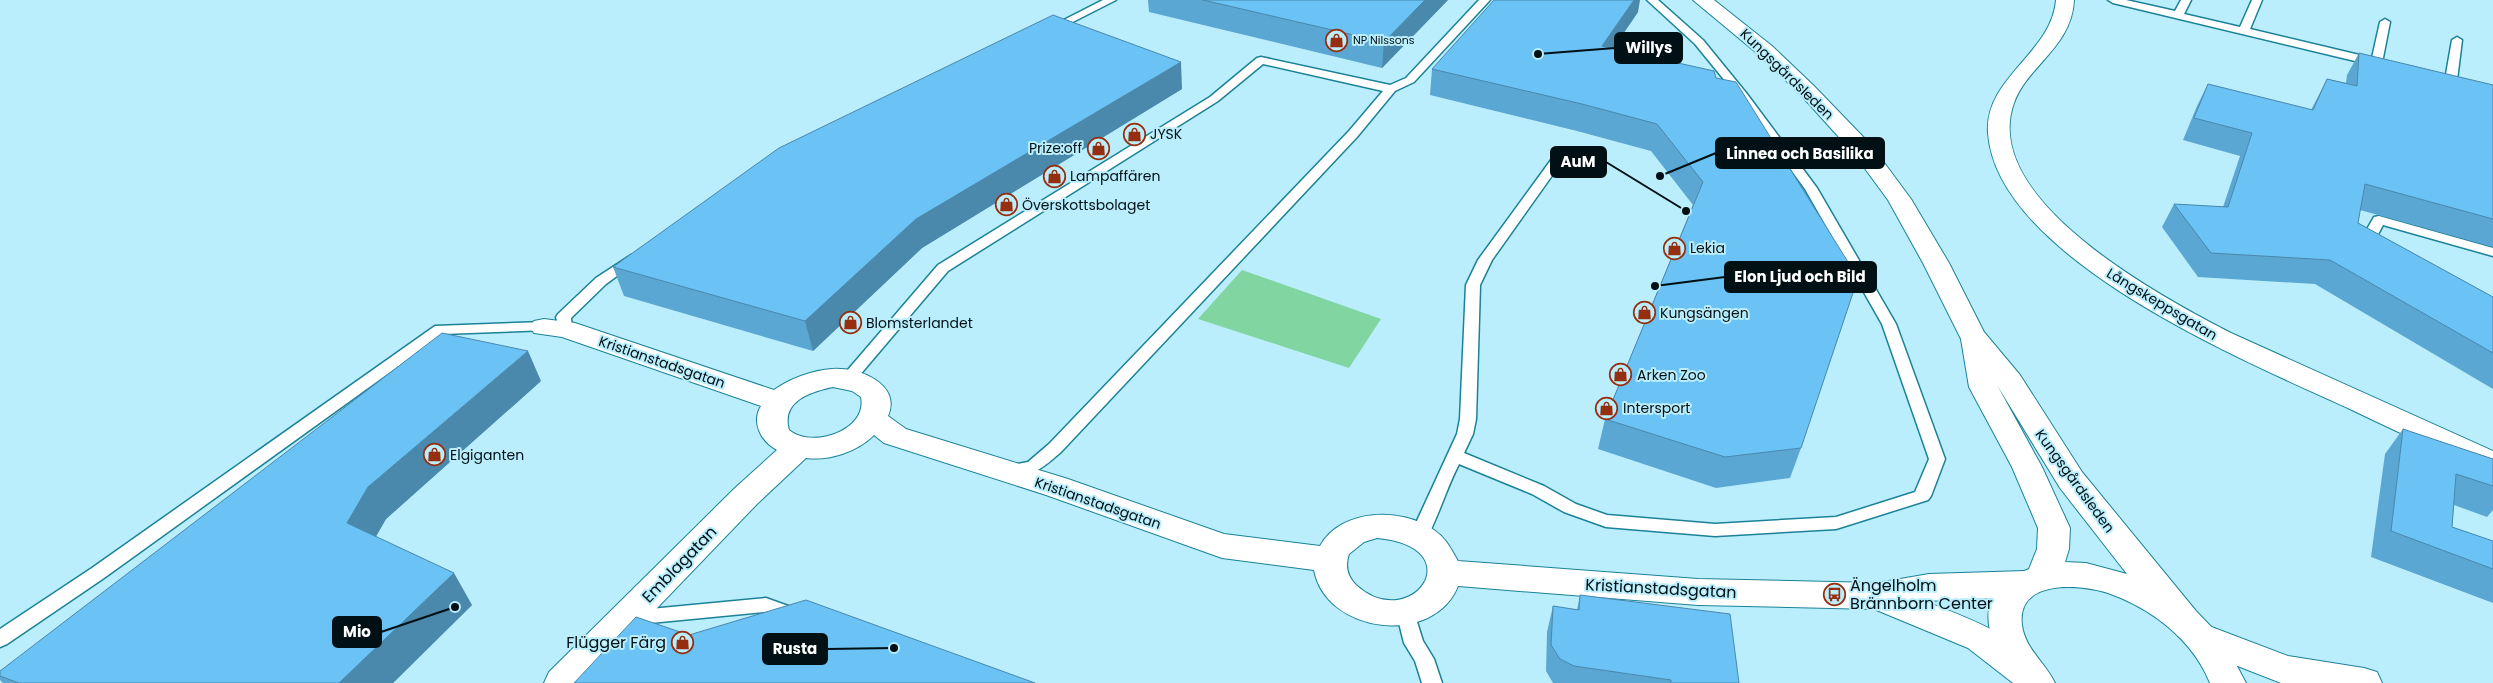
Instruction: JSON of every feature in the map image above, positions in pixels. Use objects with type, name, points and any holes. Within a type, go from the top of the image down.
[{"type":"street","name":"Kungsgårdsleden","points":[[1702,0],[1765,50],[1863,150],[1899,199],[1936,263],[1972,335],[2010,382],[2071,480],[2218,660],[2228,683]]},
{"type":"street","name":"Långskeppsgatan","points":[[2064,0],[2061,23],[2006,96],[1998,126],[2000,144],[2016,182],[2051,224],[2104,269],[2178,316],[2221,339],[2493,463]]},
{"type":"street","name":"Kristianstadsgatan","points":[[554,328],[779,402]]},
{"type":"street","name":"Kungsgårdsleden","points":[[1972,335],[1983,387],[2027,467],[2054,528],[2053,549],[2034,580],[2011,595],[2004,611],[2004,631],[2012,652],[2032,678]]},
{"type":"street","points":[[848,379],[862,383],[872,390],[877,398],[878,409],[873,420],[864,431],[850,440],[833,446],[815,448],[798,447],[784,442],[775,434],[771,424],[772,413],[779,402],[802,386],[818,381],[848,379]]},
{"type":"street","name":"Kristianstadsgatan","points":[[873,420],[895,436],[1001,471],[1057,487],[1222,546],[1330,560]]},
{"type":"street","name":"Emblagatan","points":[[562,683],[746,496],[798,447]]},
{"type":"street","points":[[1392,527],[1419,536],[1438,553],[1444,572],[1443,581],[1433,597],[1425,604],[1405,611],[1384,612],[1368,609],[1343,594],[1335,584],[1330,572],[1330,560],[1341,541],[1363,528],[1392,527]]},
{"type":"street","name":"Kristianstadsgatan","points":[[1444,572],[1593,586],[1689,591],[1878,596],[1929,587],[2034,580]]},
{"type":"street","name":"Kungsgårdsleden","points":[[2034,580],[2080,576],[2113,583],[2163,606],[2193,629]]},
{"type":"street","name":"Kristianstadsgatan","points":[[1878,596],[1980,638],[2032,678]]},
{"type":"street","points":[[2193,629],[2286,670],[2364,683]]},
{"type":"lane","points":[[1042,34],[1111,0]]},
{"type":"lane","points":[[1001,471],[1033,467],[1055,448],[1353,134],[1391,89],[1410,80],[1485,0]]},
{"type":"lane","points":[[1455,456],[1538,490],[1570,508],[1606,521],[1616,522],[1715,530],[1836,523],[1922,496],[1937,459],[1889,324],[1811,188],[1743,96],[1699,42],[1652,0]]},
{"type":"lane","points":[[2113,0],[2380,64],[2385,22]]},
{"type":"lane","points":[[2178,16],[2186,0]]},
{"type":"lane","points":[[2244,31],[2257,0]]},
{"type":"lane","points":[[2451,80],[2457,40]]},
{"type":"lane","points":[[848,379],[943,268],[1214,99],[1261,60],[1391,89]]},
{"type":"lane","points":[[1419,536],[1436,502],[1442,481],[1465,434],[1468,419],[1472,298],[1477,274],[1485,260],[1555,163]]},
{"type":"lane","points":[[2383,253],[2366,244],[2379,220],[2493,252]]},
{"type":"lane","points":[[0,638],[98,573],[440,329],[554,328],[601,281],[643,250]]},
{"type":"lane","points":[[1055,448],[1045,467],[1057,487]]},
{"type":"lane","points":[[650,616],[766,605],[811,621]]},
{"type":"lane","points":[[1405,611],[1414,643],[1424,659],[1432,683]]},
{"type":"green space","points":[[1242,270],[1381,319],[1349,368],[1198,319]]},
{"type":"building","points":[[1203,0],[1425,0],[1384,42]]},
{"type":"building","points":[[1494,0],[1634,0],[1602,46],[1714,71],[1716,78],[1736,82],[1858,278],[1801,448],[1725,457],[1605,419],[1703,182],[1657,124],[1582,104],[1432,69]]},
{"type":"building","points":[[1053,15],[1181,62],[916,219],[805,321],[613,267],[779,148]]},
{"type":"building","points":[[2359,53],[2493,85],[2493,219],[2365,184],[2358,223],[2493,297],[2493,353],[2330,260],[2211,253],[2174,204],[2228,207],[2252,133],[2194,118],[2208,84],[2313,110],[2327,79],[2357,86]]},
{"type":"building","points":[[442,333],[528,351],[368,487],[347,523],[454,573],[339,683],[19,683],[0,676],[0,671]]},
{"type":"building","points":[[2403,429],[2493,459],[2493,486],[2456,474],[2452,527],[2493,541],[2493,569],[2391,531]]},
{"type":"building","points":[[1580,595],[1730,614],[1739,683],[1671,683],[1671,680],[1574,666],[1560,659],[1551,645],[1553,606],[1579,610]]},
{"type":"building","points":[[806,600],[1035,683],[574,683],[636,617],[689,635]]},
{"type":"place","name":"NP Nilssons","points":[[1337,40]]},
{"type":"place","name":"Willys","points":[[1538,54]]},
{"type":"place","name":"JYSK","points":[[1134,134]]},
{"type":"place","name":"Prize:off","points":[[1098,148]]},
{"type":"place","name":"Lampaffären","points":[[1054,176]]},
{"type":"place","name":"Linnea och Basilika","points":[[1660,176]]},
{"type":"place","name":"Överskottsbolaget","points":[[1006,205]]},
{"type":"place","name":"AuM","points":[[1686,211]]},
{"type":"place","name":"Lekia","points":[[1674,248]]},
{"type":"place","name":"Elon Ljud och Bild","points":[[1655,286]]},
{"type":"place","name":"Kungsängen","points":[[1644,313]]},
{"type":"place","name":"Blomsterlandet","points":[[850,323]]},
{"type":"place","name":"Arken Zoo","points":[[1621,375]]},
{"type":"place","name":"Intersport","points":[[1607,408]]},
{"type":"place","name":"Elgiganten","points":[[434,455]]},
{"type":"place","name":"Ängelholm Brännborn Center","points":[[1834,594]]},
{"type":"place","name":"Mio","points":[[455,607]]},
{"type":"place","name":"Flügger Färg","points":[[682,642]]},
{"type":"place","name":"Rusta","points":[[894,648]]}]
